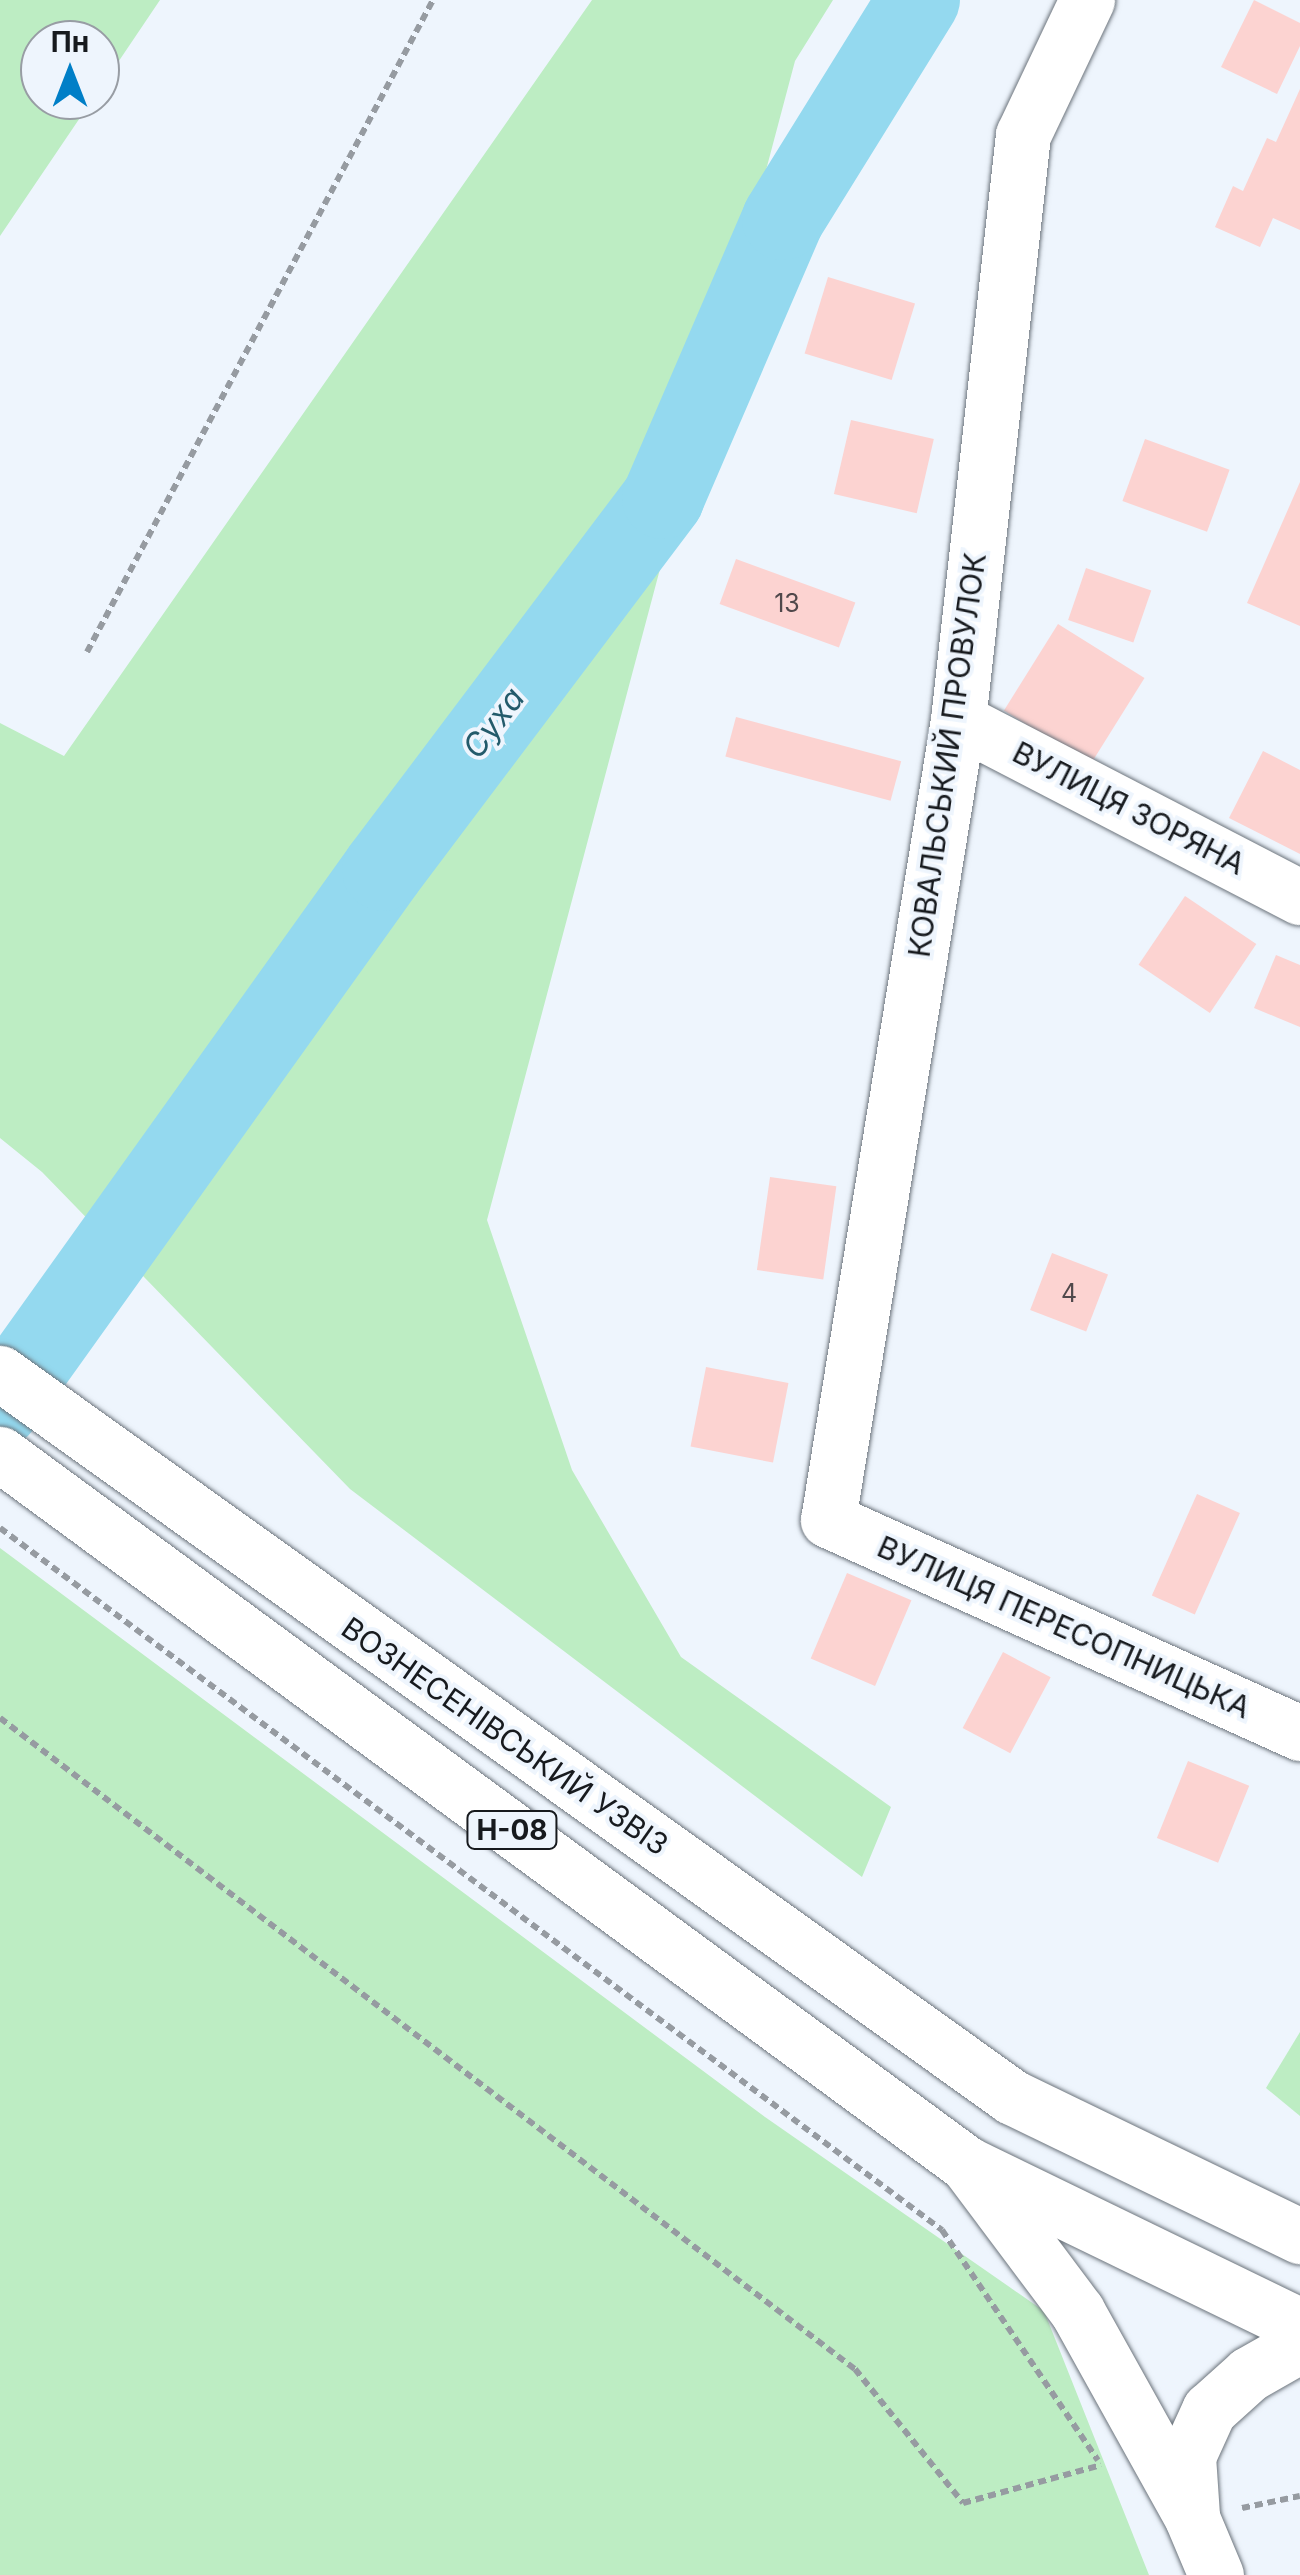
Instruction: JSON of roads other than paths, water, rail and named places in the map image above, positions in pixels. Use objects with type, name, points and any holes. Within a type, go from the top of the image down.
[{"type":"street","name":"КОВАЛЬСЬКИЙ ПРОВУЛОК","points":[[828,1520],[958,720],[1022,135],[1087,0]]},
{"type":"street","name":"ВУЛИЦЯ ЗОРЯНА","points":[[958,720],[1300,897]]},
{"type":"street","name":"ВОЗНЕСЕНІВСЬКИЙ УЗВІЗ","points":[[0,1374],[1012,2097],[1300,2236]]},
{"type":"street","name":"Н-08","points":[[0,1454],[967,2164],[1300,2326]]},
{"type":"street","name":"ВУЛИЦЯ ПЕРЕСОПНИЦЬКА","points":[[828,1520],[1300,1734]]},
{"type":"street","points":[[967,2164],[1077,2312],[1192,2518],[1216,2575]]},
{"type":"street","points":[[1192,2518],[1188,2456],[1210,2410],[1249,2374],[1300,2346]]},
{"type":"waterway","name":"Суха","points":[[0,1406],[383,870],[663,498],[783,219],[919,0]]}]
